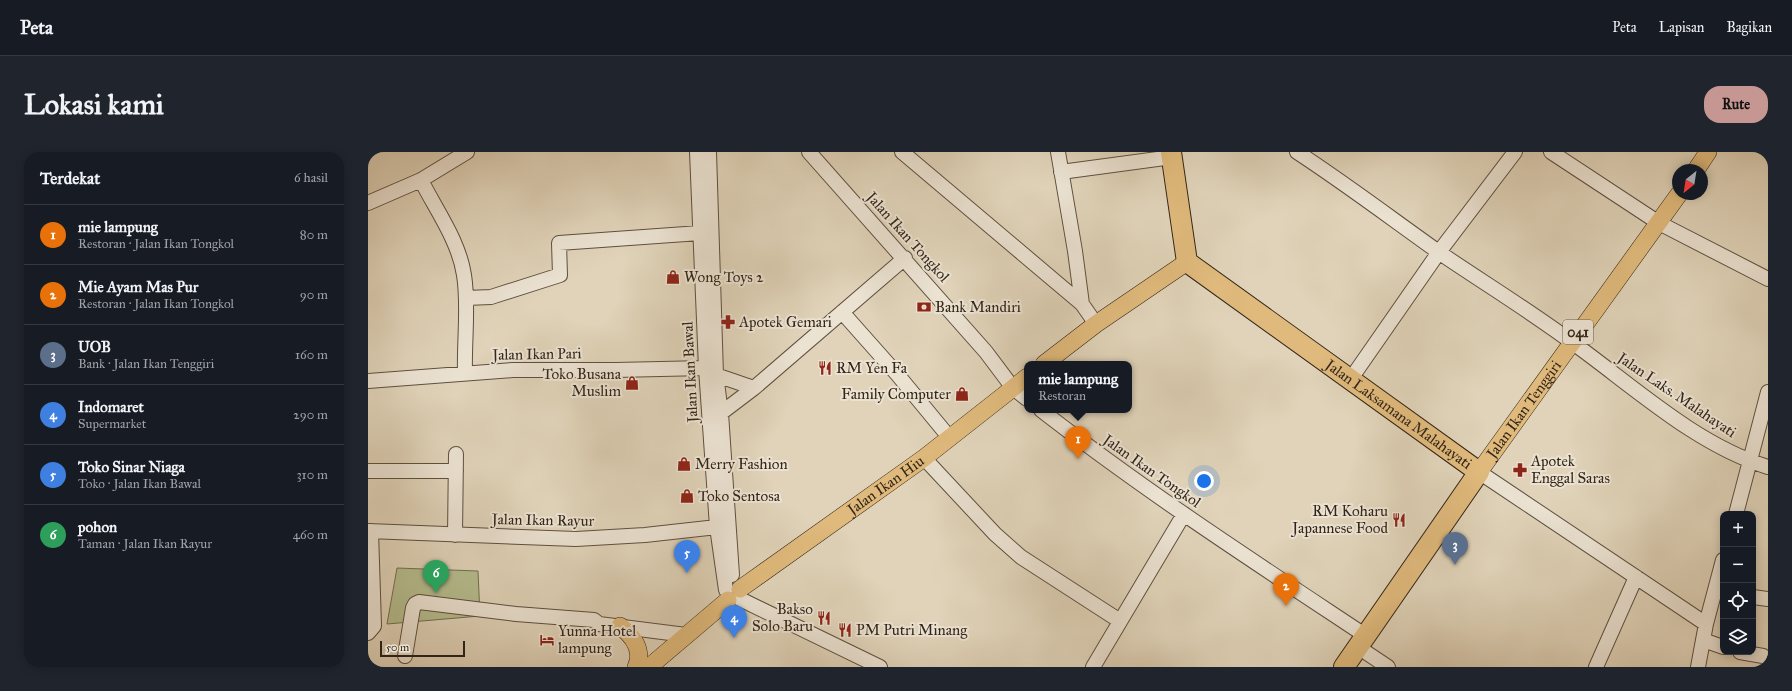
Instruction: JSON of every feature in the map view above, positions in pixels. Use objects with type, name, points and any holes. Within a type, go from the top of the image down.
[{"type":"highway","points":[[1172,154],[1187,262]]},
{"type":"highway","name":"Jalan Laksamana Malahayati","points":[[1187,262],[1479,472]]},
{"type":"highway","name":"Jalan Ikan Tenggiri","points":[[1344,667],[1479,472]]},
{"type":"main road","points":[[1700,164],[1708,152]]},
{"type":"main road","name":"Jalan Ikan Tenggiri","points":[[1479,472],[1675,200]]},
{"type":"main road","points":[[1048,361],[1096,324],[1187,262]]},
{"type":"main road","name":"Jalan Ikan Hiu","points":[[649,667],[733,593],[924,458],[1024,379]]},
{"type":"main road","points":[[620,626],[635,641],[638,658],[636,667]]},
{"type":"street","points":[[368,203],[421,180],[467,152]]},
{"type":"street","name":"Jalan Ikan Bawal","points":[[697,152],[700,233],[711,371],[721,413],[733,593]]},
{"type":"street","name":"Jalan Ikan Bawal","points":[[708,152],[711,371],[717,527],[733,593]]},
{"type":"street","name":"Jalan Ikan Tongkol","points":[[809,152],[905,258],[986,352],[1013,388],[1024,397]]},
{"type":"street","points":[[902,152],[1082,304],[1096,324]]},
{"type":"street","points":[[1058,152],[1060,172],[1075,251],[1082,304]]},
{"type":"street","name":"Jalan Laks. Malahayati","points":[[1297,152],[1337,178],[1439,252],[1572,342],[1696,432],[1750,461],[1768,467]]},
{"type":"street","points":[[1350,380],[1439,252],[1515,152]]},
{"type":"street","points":[[1551,152],[1659,223],[1768,279]]},
{"type":"street","points":[[1060,172],[1172,154]]},
{"type":"street","points":[[421,180],[457,250],[464,274],[466,298],[465,372]]},
{"type":"street","points":[[466,298],[491,297],[560,275],[559,243],[700,233]]},
{"type":"street","points":[[721,413],[754,388],[905,258]]},
{"type":"street","points":[[842,312],[897,374],[949,437]]},
{"type":"street","name":"Jalan Ikan Pari","points":[[368,382],[465,372],[513,370],[711,371]]},
{"type":"street","points":[[711,371],[754,388]]},
{"type":"street","points":[[1737,511],[1768,392]]},
{"type":"street","name":"Jalan Ikan Tongkol","points":[[1046,413],[1087,445],[1362,642],[1388,667]]},
{"type":"street","points":[[455,535],[456,454]]},
{"type":"street","points":[[924,458],[995,534],[1021,557],[1120,621]]},
{"type":"street","points":[[368,471],[456,472]]},
{"type":"street","name":"Jalan Laksamana Malahayati","points":[[1479,472],[1706,624]]},
{"type":"street","points":[[1093,667],[1184,514]]},
{"type":"street","name":"Jalan Ikan Rayur","points":[[370,531],[576,539],[645,535],[717,527]]},
{"type":"street","points":[[368,633],[374,626],[370,531]]},
{"type":"street","points":[[1596,667],[1636,577]]},
{"type":"street","points":[[1698,667],[1706,624],[1719,592]]},
{"type":"street","points":[[733,593],[880,667]]},
{"type":"street","points":[[1756,597],[1768,599]]},
{"type":"street","points":[[405,656],[413,608],[415,604],[419,602],[516,614],[594,620],[601,616],[690,632]]},
{"type":"street","points":[[594,620],[599,624],[690,632]]},
{"type":"street","points":[[1703,640],[1720,646]]},
{"type":"street","points":[[1756,655],[1763,656]]},
{"type":"green space","points":[[397,568],[478,571],[480,616],[387,624]]},
{"type":"place","name":"Wong Toys 2","points":[[673,277]]},
{"type":"place","name":"Bank Mandiri","points":[[924,307]]},
{"type":"place","name":"Apotek Gemari","points":[[728,322]]},
{"type":"place","name":"RM Yen Fa","points":[[825,368]]},
{"type":"place","name":"Toko Busana Muslim","points":[[632,383]]},
{"type":"place","name":"Family Computer","points":[[962,394]]},
{"type":"place","name":"mie lampung","points":[[1078,459]]},
{"type":"place","name":"Merry Fashion","points":[[684,464]]},
{"type":"place","name":"Apotek Enggal Saras","points":[[1520,470]]},
{"type":"place","name":"Toko Sentosa","points":[[687,496]]},
{"type":"place","name":"RM Koharu Japannese Food","points":[[1399,520]]},
{"type":"place","name":"UOB","points":[[1455,565]]},
{"type":"place","name":"Toko Sinar Niaga","points":[[687,573]]},
{"type":"place","name":"pohon","points":[[436,593]]},
{"type":"place","name":"Mie Ayam Mas Pur","points":[[1286,606]]},
{"type":"place","name":"Bakso Solo Baru","points":[[824,618]]},
{"type":"place","name":"PM Putri Minang","points":[[845,630]]},
{"type":"place","name":"Indomaret","points":[[734,638]]},
{"type":"place","name":"Yunna Hotel lampung","points":[[547,640]]}]
